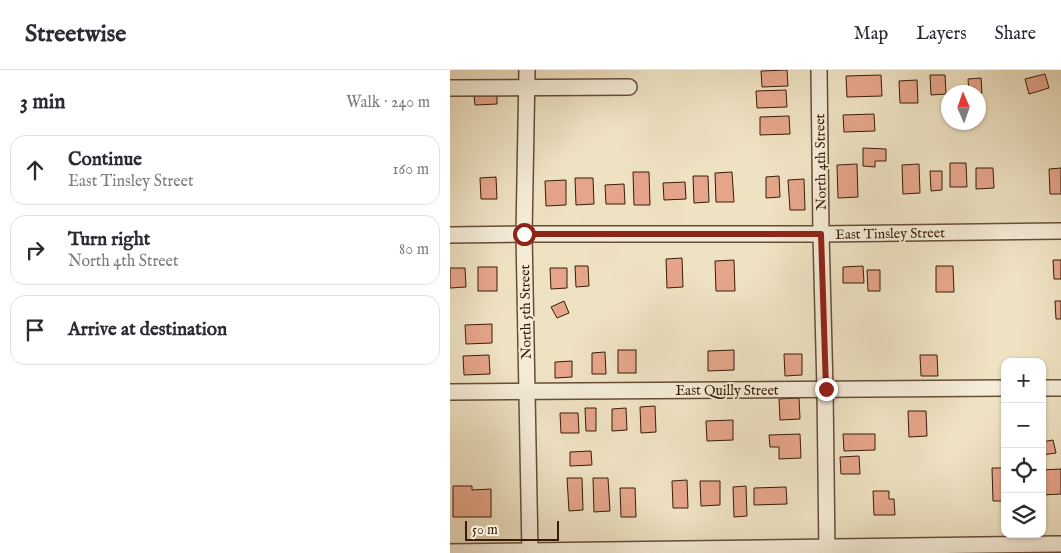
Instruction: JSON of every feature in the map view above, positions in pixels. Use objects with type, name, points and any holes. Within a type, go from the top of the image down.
[{"type":"street","name":"North 5th Street","points":[[527,70],[524,234],[530,552]]},
{"type":"street","name":"North 4th Street","points":[[819,70],[821,234],[826,389],[827,550]]},
{"type":"street","points":[[450,88],[629,87]]},
{"type":"street","name":"East Tinsley Street","points":[[450,235],[1061,231]]},
{"type":"street","name":"East Quilly Street","points":[[450,392],[1001,388]]},
{"type":"street","points":[[1046,388],[1061,388]]},
{"type":"street","points":[[450,552],[827,550],[1061,544]]},
{"type":"building","points":[[787,70],[788,86],[762,87],[761,71]]},
{"type":"building","points":[[1045,74],[1049,88],[1029,94],[1025,79]]},
{"type":"building","points":[[881,75],[882,96],[847,97],[846,76]]},
{"type":"building","points":[[930,75],[945,75],[946,85],[941,85],[941,94],[931,95]]},
{"type":"building","points":[[981,78],[981,85],[968,85],[968,79]]},
{"type":"building","points":[[917,80],[918,103],[900,103],[899,81]]},
{"type":"building","points":[[786,90],[787,107],[757,108],[756,91]]},
{"type":"building","points":[[497,93],[497,104],[475,105],[474,94]]},
{"type":"building","points":[[874,114],[875,131],[844,132],[843,115]]},
{"type":"building","points":[[789,116],[790,134],[760,135],[760,117]]},
{"type":"building","points":[[863,148],[886,149],[886,161],[875,161],[875,167],[863,166]]},
{"type":"building","points":[[950,163],[966,163],[967,187],[950,187]]},
{"type":"building","points":[[857,164],[858,197],[838,198],[837,165]]},
{"type":"building","points":[[919,164],[920,193],[903,194],[902,165]]},
{"type":"building","points":[[976,168],[993,168],[994,188],[976,189]]},
{"type":"building","points":[[1061,168],[1061,194],[1050,194],[1049,169]]},
{"type":"building","points":[[930,171],[942,171],[942,190],[931,191]]},
{"type":"building","points":[[633,172],[649,172],[650,205],[634,205]]},
{"type":"building","points":[[732,172],[734,202],[716,202],[715,173]]},
{"type":"building","points":[[693,176],[708,176],[709,202],[694,203]]},
{"type":"building","points":[[779,176],[780,197],[766,198],[766,177]]},
{"type":"building","points":[[496,177],[497,199],[481,199],[480,178]]},
{"type":"building","points":[[575,178],[593,178],[594,204],[576,205]]},
{"type":"building","points":[[804,179],[805,210],[790,210],[788,180]]},
{"type":"building","points":[[566,180],[566,205],[546,206],[545,181]]},
{"type":"building","points":[[685,182],[686,199],[664,200],[663,183]]},
{"type":"building","points":[[624,184],[625,204],[606,204],[605,185]]},
{"type":"building","points":[[682,258],[683,287],[667,288],[666,259]]},
{"type":"building","points":[[734,260],[735,291],[716,291],[715,261]]},
{"type":"building","points":[[1053,260],[1061,260],[1061,279],[1054,279]]},
{"type":"building","points":[[575,266],[588,266],[589,286],[576,287]]},
{"type":"building","points":[[863,266],[864,283],[843,283],[843,267]]},
{"type":"building","points":[[936,266],[953,266],[954,292],[936,292]]},
{"type":"building","points":[[478,267],[497,267],[497,291],[478,291]]},
{"type":"building","points":[[450,268],[465,268],[466,287],[450,288]]},
{"type":"building","points":[[550,268],[567,268],[567,288],[551,289]]},
{"type":"building","points":[[867,270],[880,270],[880,291],[868,291]]},
{"type":"building","points":[[564,301],[569,313],[557,318],[551,307]]},
{"type":"building","points":[[1055,301],[1061,301],[1061,319],[1056,319]]},
{"type":"building","points":[[492,324],[492,343],[466,344],[465,325]]},
{"type":"building","points":[[618,350],[636,350],[636,373],[618,373]]},
{"type":"building","points":[[734,350],[734,370],[708,371],[708,351]]},
{"type":"building","points":[[605,352],[606,374],[592,374],[592,353]]},
{"type":"building","points":[[784,354],[802,354],[802,375],[785,376]]},
{"type":"building","points":[[489,355],[490,374],[464,375],[463,356]]},
{"type":"building","points":[[920,355],[937,355],[938,376],[921,376]]},
{"type":"building","points":[[572,361],[572,377],[555,378],[555,362]]},
{"type":"building","points":[[799,398],[800,419],[780,420],[779,399]]},
{"type":"building","points":[[655,406],[656,432],[641,433],[640,407]]},
{"type":"building","points":[[585,408],[596,408],[596,431],[586,431]]},
{"type":"building","points":[[626,408],[627,430],[612,431],[612,409]]},
{"type":"building","points":[[908,411],[926,411],[927,436],[909,437]]},
{"type":"building","points":[[560,413],[578,413],[579,433],[561,433]]},
{"type":"building","points":[[733,420],[733,440],[707,441],[706,421]]},
{"type":"building","points":[[800,434],[801,458],[779,459],[779,447],[770,447],[769,435]]},
{"type":"building","points":[[843,434],[875,434],[875,450],[844,451]]},
{"type":"building","points":[[1053,440],[1056,453],[1046,454],[1046,441]]},
{"type":"building","points":[[591,451],[592,465],[570,466],[570,452]]},
{"type":"building","points":[[859,456],[860,474],[841,474],[840,457]]},
{"type":"building","points":[[992,468],[1001,468],[1001,501],[993,501]]},
{"type":"building","points":[[1061,469],[1061,494],[1046,495],[1046,470]]},
{"type":"building","points":[[567,478],[582,478],[583,510],[569,511]]},
{"type":"building","points":[[593,478],[608,478],[610,511],[594,512]]},
{"type":"building","points":[[687,480],[688,508],[673,508],[672,481]]},
{"type":"building","points":[[700,481],[720,481],[720,505],[701,506]]},
{"type":"building","points":[[453,486],[472,486],[472,490],[491,489],[491,517],[453,517]]},
{"type":"building","points":[[746,486],[747,516],[734,517],[733,487]]},
{"type":"building","points":[[786,487],[787,504],[754,505],[754,488]]},
{"type":"building","points":[[620,488],[635,488],[636,517],[621,517]]},
{"type":"building","points":[[873,491],[889,491],[889,499],[894,499],[895,515],[874,515]]},
{"type":"route","points":[[524,234],[821,234],[826,389]]}]
